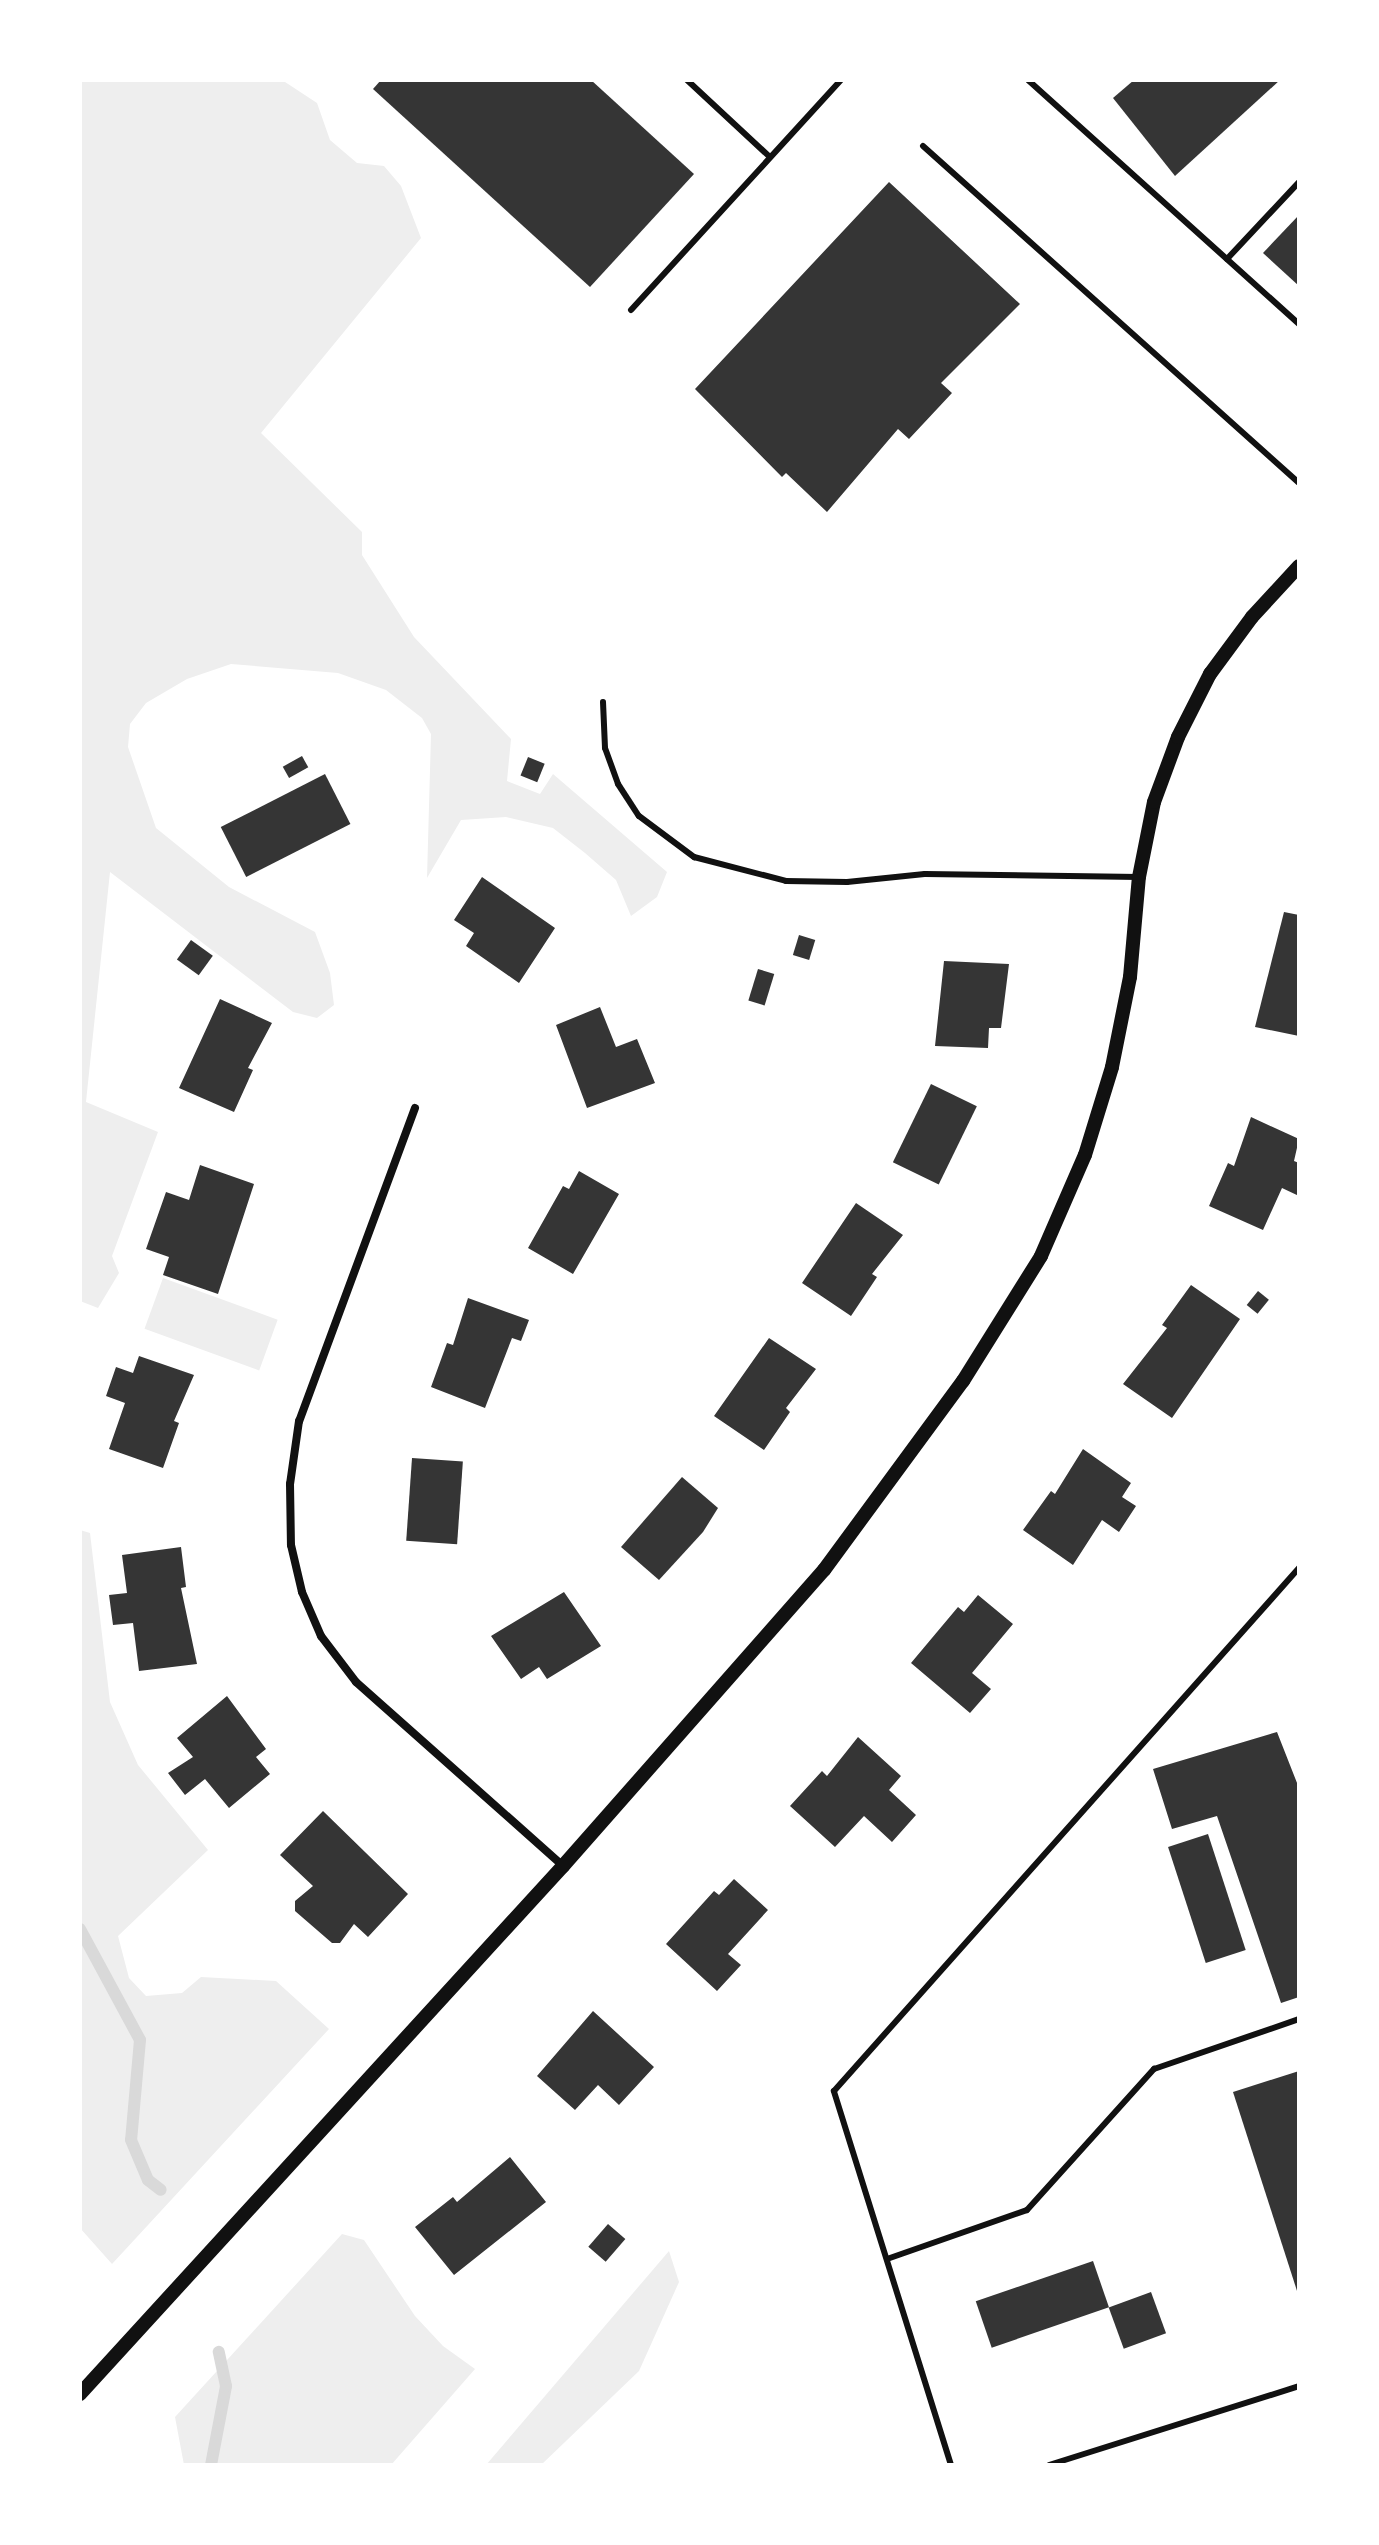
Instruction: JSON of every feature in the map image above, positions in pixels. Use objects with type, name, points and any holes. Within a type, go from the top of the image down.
[{"type":"street","points":[[80,2394],[563,1866],[824,1570],[922,1442],[1041,1256],[1085,1155],[1112,1067],[1130,977],[1139,877],[1154,802],[1184,724],[1210,674],[1252,617],[1299,566]]},
{"type":"street","points":[[415,1108],[299,1421],[290,1484],[291,1545],[302,1592],[321,1636],[356,1682],[563,1866]]},
{"type":"lane","points":[[687,80],[770,157]]},
{"type":"lane","points":[[631,310],[841,80]]},
{"type":"lane","points":[[1028,80],[1299,324]]},
{"type":"lane","points":[[923,146],[1299,483]]},
{"type":"lane","points":[[1227,259],[1299,182]]},
{"type":"lane","points":[[603,702],[605,748],[618,784],[639,816],[694,857],[786,881],[847,882],[925,874],[1139,877]]},
{"type":"lane","points":[[951,2465],[834,2091],[1299,1568]]},
{"type":"lane","points":[[887,2259],[1027,2210],[1154,2069],[1299,2019]]},
{"type":"lane","points":[[1049,2465],[1299,2386]]},
{"type":"shaded area","points":[[80,80],[282,80],[317,103],[330,140],[357,163],[384,166],[401,186],[421,238],[261,433],[362,532],[362,555],[414,637],[511,739],[507,781],[540,794],[553,774],[667,872],[657,897],[631,916],[616,880],[585,853],[553,828],[506,817],[461,820],[427,878],[431,734],[422,718],[386,690],[338,673],[231,664],[187,679],[146,703],[130,724],[128,747],[156,828],[229,887],[315,932],[330,973],[334,1005],[317,1018],[293,1012],[110,872],[86,1102],[158,1132],[112,1256],[119,1273],[98,1308],[80,1301]]},
{"type":"shaded area","points":[[163,1278],[278,1320],[259,1370],[145,1329]]},
{"type":"shaded area","points":[[80,1530],[90,1533],[110,1702],[138,1765],[208,1850],[118,1936],[129,1978],[146,1996],[182,1993],[201,1977],[276,1981],[329,2029],[112,2264],[80,2228]]},
{"type":"shaded area","points":[[342,2234],[364,2240],[415,2316],[443,2346],[475,2369],[391,2465],[184,2465],[175,2417]]},
{"type":"shaded area","points":[[669,2251],[679,2282],[639,2371],[541,2465],[486,2465]]},
{"type":"building","points":[[381,80],[591,80],[694,174],[590,287],[373,89]]},
{"type":"building","points":[[1134,80],[1280,80],[1175,176],[1113,98]]},
{"type":"building","points":[[889,182],[1020,304],[941,383],[952,393],[909,439],[898,429],[827,512],[786,473],[782,477],[695,389]]},
{"type":"building","points":[[1299,215],[1299,286],[1263,253]]},
{"type":"building","points":[[302,756],[308,767],[289,778],[283,767]]},
{"type":"building","points":[[528,757],[545,764],[537,782],[521,776]]},
{"type":"building","points":[[325,774],[350,824],[246,877],[221,827]]},
{"type":"building","points":[[482,877],[555,928],[519,983],[466,946],[474,933],[454,920]]},
{"type":"building","points":[[1284,912],[1299,915],[1299,1036],[1255,1027]]},
{"type":"building","points":[[799,935],[815,940],[809,960],[793,955]]},
{"type":"building","points":[[191,940],[213,956],[199,975],[177,959]]},
{"type":"building","points":[[944,961],[1009,964],[1001,1028],[989,1028],[988,1048],[935,1046]]},
{"type":"building","points":[[758,969],[774,974],[765,1006],[748,1001]]},
{"type":"building","points":[[220,999],[272,1023],[248,1068],[253,1070],[234,1112],[179,1088]]},
{"type":"building","points":[[600,1007],[616,1047],[637,1039],[655,1083],[587,1108],[556,1025]]},
{"type":"building","points":[[931,1084],[977,1106],[939,1185],[893,1162]]},
{"type":"building","points":[[1251,1117],[1299,1139],[1294,1161],[1299,1163],[1299,1196],[1282,1188],[1263,1230],[1209,1206],[1228,1163],[1234,1166]]},
{"type":"building","points":[[200,1165],[254,1184],[218,1294],[163,1275],[169,1257],[146,1249],[166,1192],[189,1200]]},
{"type":"building","points":[[579,1171],[619,1194],[573,1274],[528,1248],[563,1186],[569,1189]]},
{"type":"building","points":[[856,1203],[903,1235],[872,1274],[877,1277],[851,1316],[802,1283]]},
{"type":"building","points":[[1191,1285],[1240,1319],[1172,1418],[1123,1384],[1167,1328],[1162,1325]]},
{"type":"building","points":[[1258,1291],[1269,1300],[1258,1314],[1247,1305]]},
{"type":"building","points":[[468,1298],[529,1320],[521,1341],[512,1338],[485,1408],[431,1387],[447,1343],[453,1345]]},
{"type":"building","points":[[769,1338],[816,1369],[786,1408],[790,1412],[764,1450],[714,1416]]},
{"type":"building","points":[[139,1356],[194,1375],[174,1421],[179,1423],[163,1468],[109,1449],[125,1403],[106,1396],[116,1367],[133,1373]]},
{"type":"building","points":[[1083,1449],[1131,1483],[1122,1497],[1136,1506],[1119,1532],[1102,1520],[1073,1565],[1023,1530],[1051,1491],[1055,1494]]},
{"type":"building","points":[[412,1458],[463,1462],[457,1544],[406,1541]]},
{"type":"building","points":[[682,1477],[718,1508],[703,1532],[659,1580],[621,1547]]},
{"type":"building","points":[[181,1547],[186,1587],[181,1588],[197,1664],[139,1671],[133,1623],[113,1625],[109,1595],[127,1593],[122,1555]]},
{"type":"building","points":[[564,1592],[601,1646],[547,1679],[539,1667],[521,1679],[491,1636]]},
{"type":"building","points":[[978,1595],[1013,1624],[972,1673],[991,1689],[970,1713],[911,1663],[958,1607],[964,1612]]},
{"type":"building","points":[[227,1696],[266,1749],[256,1757],[270,1774],[229,1808],[205,1779],[185,1795],[168,1773],[193,1757],[177,1738]]},
{"type":"building","points":[[1277,1732],[1299,1788],[1299,1997],[1281,2003],[1217,1816],[1172,1829],[1153,1769]]},
{"type":"building","points":[[858,1737],[901,1776],[889,1790],[916,1815],[892,1842],[864,1816],[835,1847],[790,1806],[822,1771],[827,1776]]},
{"type":"building","points":[[323,1811],[408,1894],[368,1937],[354,1924],[340,1943],[332,1943],[295,1911],[295,1901],[313,1886],[280,1855]]},
{"type":"building","points":[[1208,1834],[1246,1950],[1206,1963],[1168,1847]]},
{"type":"building","points":[[734,1879],[768,1910],[728,1954],[741,1965],[717,1991],[666,1944],[714,1891],[719,1895]]},
{"type":"building","points":[[593,2011],[654,2067],[619,2105],[598,2085],[575,2110],[537,2076]]},
{"type":"building","points":[[1299,2071],[1299,2293],[1298,2294],[1233,2092]]},
{"type":"building","points":[[510,2157],[546,2202],[454,2275],[415,2227],[453,2197],[457,2202]]},
{"type":"building","points":[[608,2224],[625,2239],[606,2262],[588,2247]]},
{"type":"building","points":[[1093,2261],[1109,2307],[992,2348],[976,2301]]},
{"type":"building","points":[[1151,2292],[1166,2333],[1124,2349],[1109,2307]]},
{"type":"waterway","points":[[80,1929],[140,2040],[131,2140],[148,2180],[161,2190]]},
{"type":"waterway","points":[[211,2465],[226,2386],[219,2352]]}]
